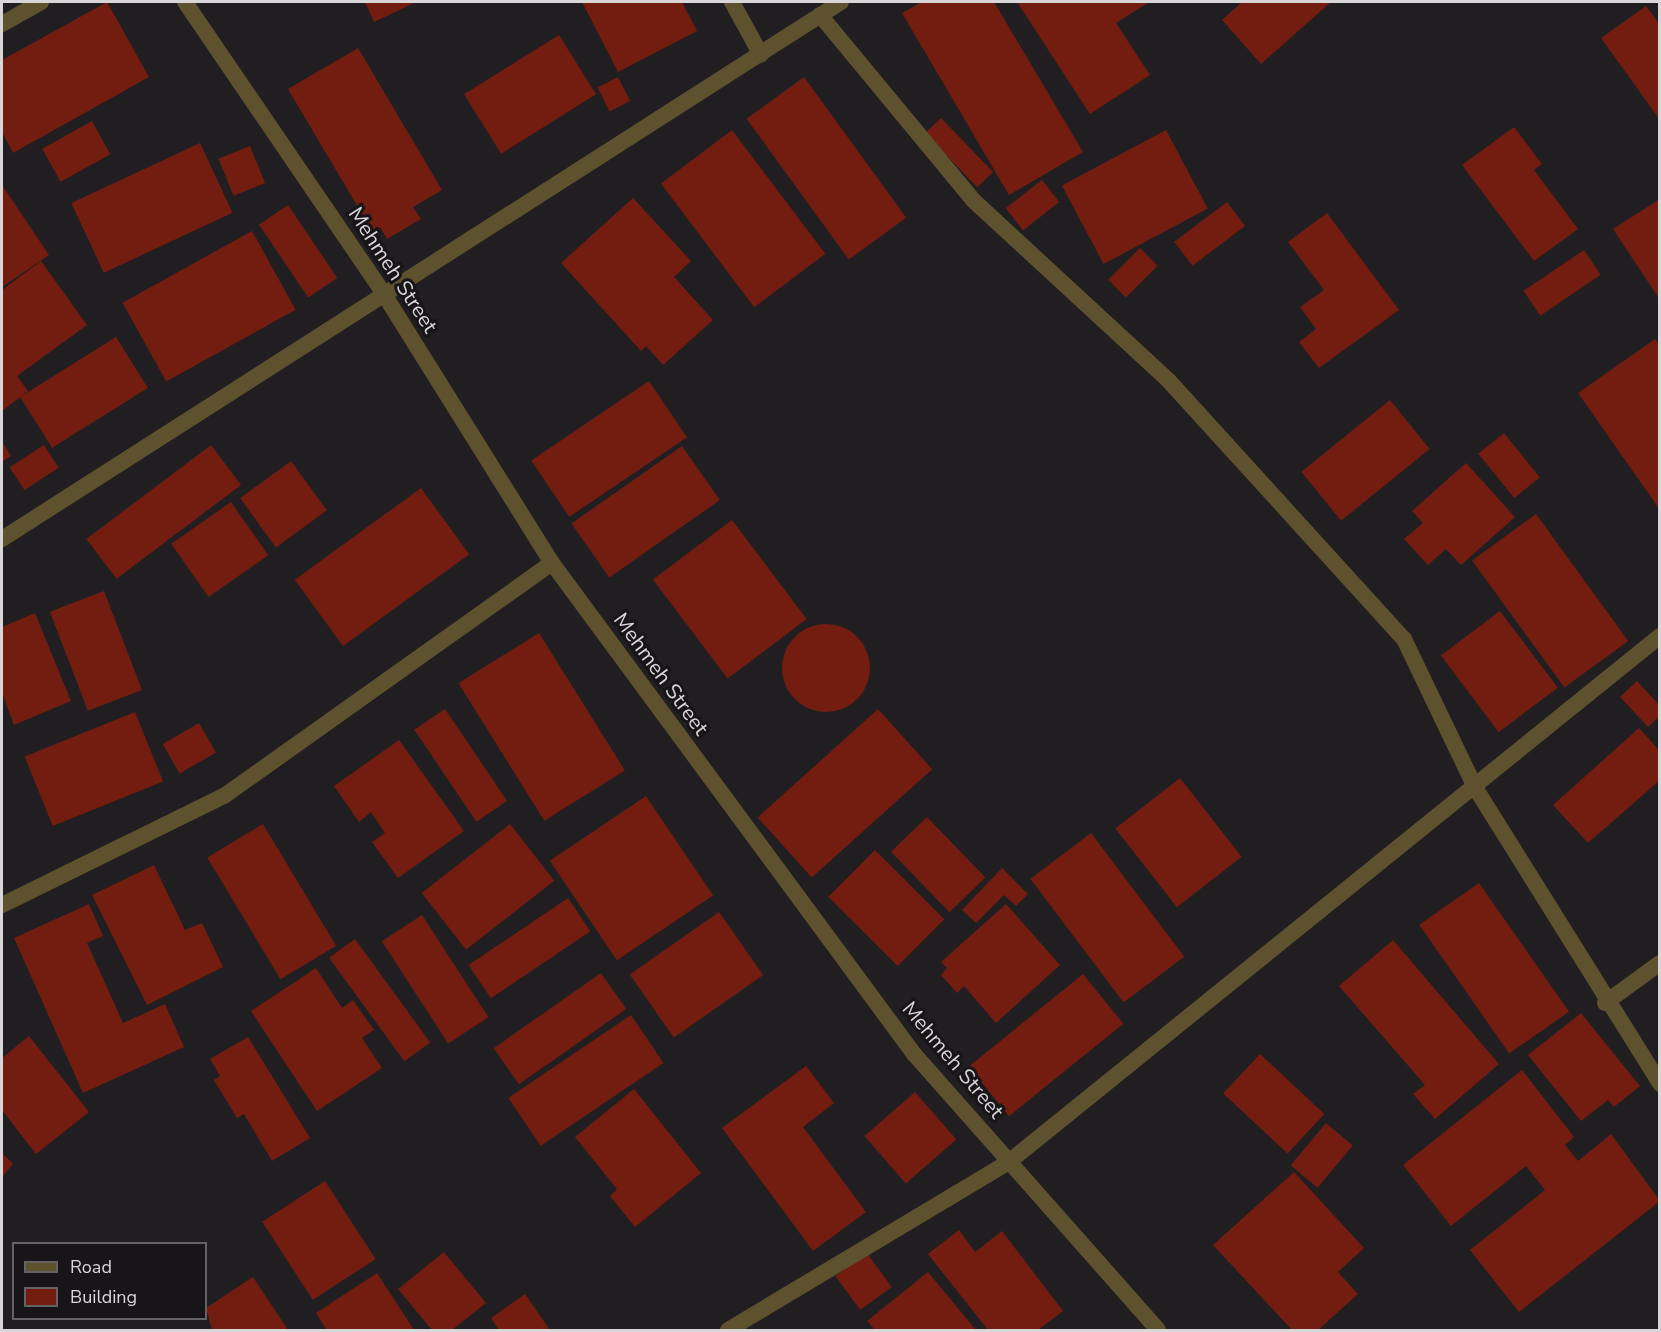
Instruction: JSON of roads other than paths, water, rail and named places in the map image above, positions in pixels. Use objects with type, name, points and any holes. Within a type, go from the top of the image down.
[{"type":"street","points":[[2,24],[41,2]]},
{"type":"street","name":"Mehmeh Street","points":[[185,2],[382,291],[552,563],[914,1054],[1158,1330]]},
{"type":"street","points":[[732,2],[761,55]]},
{"type":"street","points":[[2,539],[382,291],[842,2]]},
{"type":"street","points":[[820,15],[974,201],[1169,381],[1404,639],[1476,789],[1605,1003],[1659,1084]]},
{"type":"street","points":[[2,905],[224,796],[552,563]]},
{"type":"street","points":[[728,1330],[1010,1161],[1476,789],[1659,636]]},
{"type":"street","points":[[1605,1003],[1659,963]]}]
